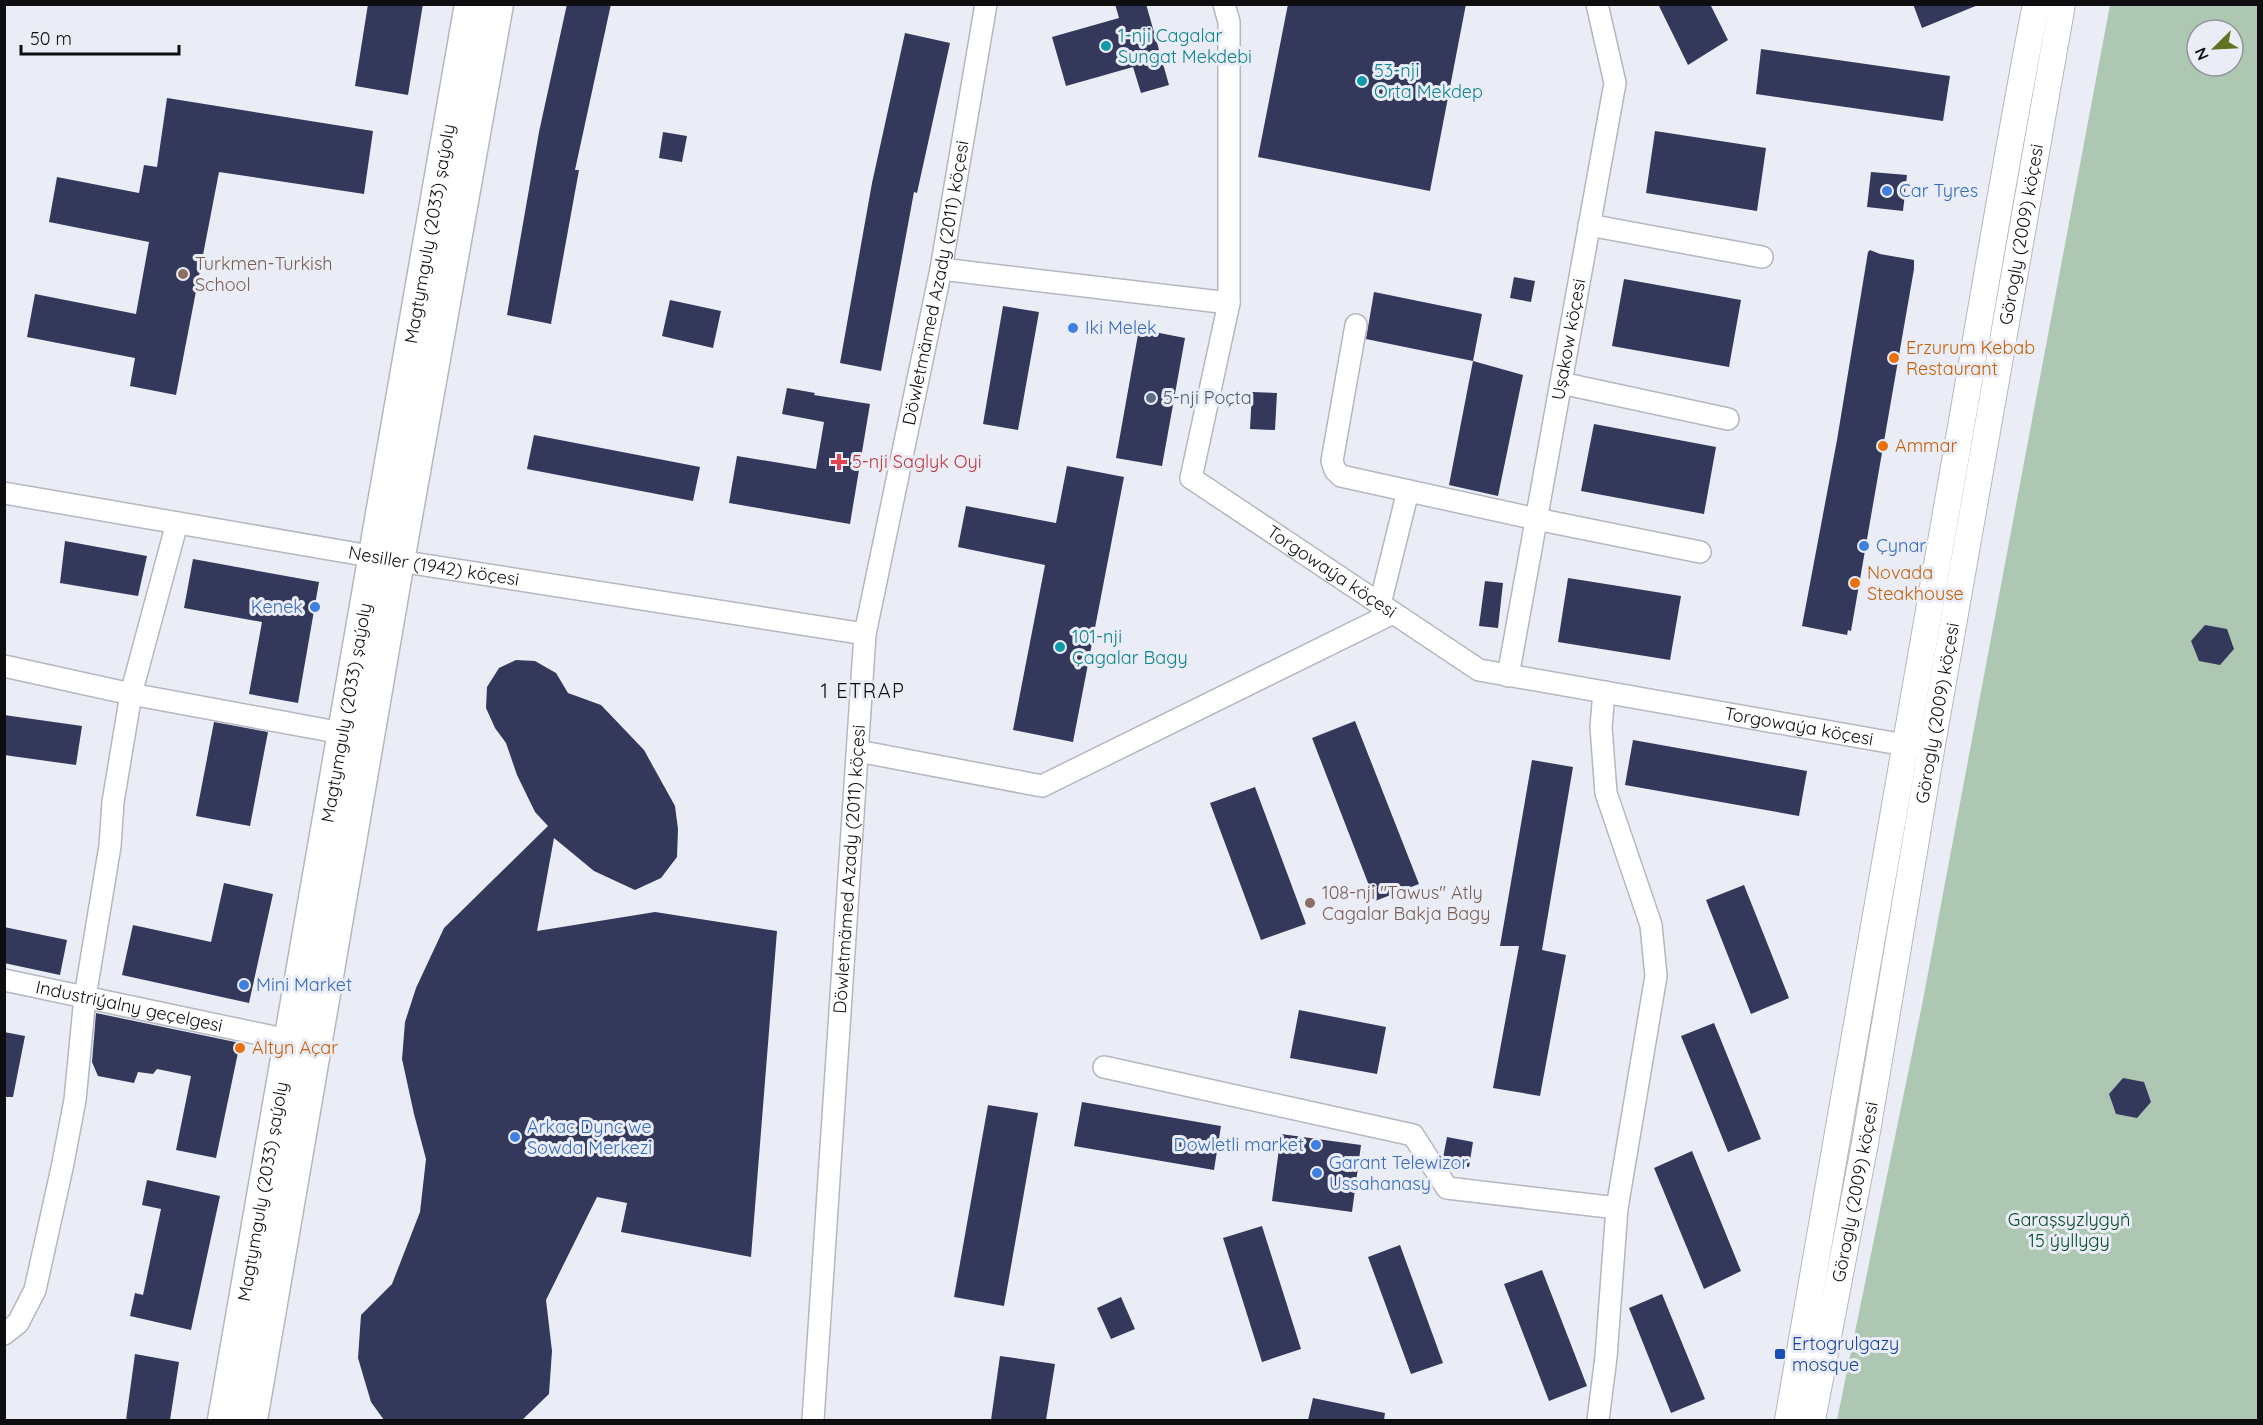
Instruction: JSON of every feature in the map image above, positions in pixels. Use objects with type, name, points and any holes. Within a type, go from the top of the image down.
[{"type":"main road","name":"Magtymguly (2033) şaýoly","points":[[252,1420],[470,4]]},
{"type":"main road","name":"Magtymguly (2033) şaýoly","points":[[223,1420],[342,733],[386,559],[498,4]]},
{"type":"street","name":"Döwletmämed Azady (2011) köçesi","points":[[813,1420],[865,634],[941,269],[986,4]]},
{"type":"street","points":[[941,269],[1229,303],[1229,22],[1224,4]]},
{"type":"street","name":"Uşakow köçesi","points":[[1508,676],[1615,83],[1597,4]]},
{"type":"street","name":"Görogly (2009) köçesi","points":[[1788,1420],[1839,1139],[2019,90],[2036,4]]},
{"type":"street","name":"Görogly (2009) köçesi","points":[[1812,1420],[1865,1143],[1931,750],[2062,4]]},
{"type":"street","points":[[1589,225],[1762,258]]},
{"type":"street","name":"Torgowaýa köçesi","points":[[1229,303],[1191,478],[1479,670],[1931,750]]},
{"type":"street","points":[[1356,325],[1332,461],[1335,470],[1341,476],[1700,552]]},
{"type":"street","points":[[1561,383],[1728,419]]},
{"type":"street","points":[[858,751],[1042,786],[1386,609],[1408,491]]},
{"type":"street","name":"Nesiller (1942) köçesi","points":[[4,493],[386,559],[865,634]]},
{"type":"street","points":[[4,1334],[18,1323],[35,1290],[75,1100],[85,997],[110,846],[113,802],[131,694],[177,523]]},
{"type":"street","points":[[4,666],[131,694],[342,733]]},
{"type":"street","points":[[1598,1420],[1606,1357],[1617,1208],[1656,976],[1651,925],[1606,793],[1601,727],[1604,692]]},
{"type":"street","name":"Industriýalny geçelgesi","points":[[4,981],[288,1040]]},
{"type":"street","points":[[1104,1067],[1413,1135],[1447,1188],[1617,1208]]},
{"type":"green space","name":"Garaşsyzlygyň 15 ýyllygy","points":[[2110,5],[2258,5],[2258,1420],[1837,1420],[1923,1000]]},
{"type":"building","points":[[368,4],[423,4],[408,95],[355,86]]},
{"type":"building","points":[[567,4],[611,4],[575,170],[579,170],[551,324],[507,315],[539,132]]},
{"type":"building","name":"1-nji Cagalar Sungat Mekdebi","points":[[1115,4],[1146,4],[1169,85],[1141,93],[1133,67],[1066,86],[1052,37],[1119,18]]},
{"type":"building","name":"53-nji Orta Mekdep","points":[[1288,4],[1466,4],[1430,191],[1258,157]]},
{"type":"building","points":[[1658,4],[1710,4],[1728,40],[1688,65]]},
{"type":"building","points":[[1913,4],[1978,4],[1978,5],[1922,28]]},
{"type":"building","points":[[905,33],[950,43],[917,193],[914,192],[881,371],[840,363],[872,183]]},
{"type":"building","points":[[1761,49],[1950,76],[1943,121],[1756,94]]},
{"type":"building","name":"Turkmen-Turkish School","points":[[167,98],[373,131],[364,194],[219,172],[176,395],[130,386],[135,358],[27,337],[35,294],[136,314],[149,242],[49,222],[57,177],[139,193],[144,165],[157,167]]},
{"type":"building","points":[[1655,131],[1766,148],[1757,211],[1646,193]]},
{"type":"building","points":[[663,132],[687,136],[682,162],[659,158]]},
{"type":"building","name":"Car Tyres","points":[[1871,172],[1907,175],[1903,211],[1867,207]]},
{"type":"building","points":[[1870,250],[1914,260],[1914,269],[1851,631],[1848,630],[1847,635],[1802,626]]},
{"type":"building","points":[[1514,277],[1535,281],[1531,302],[1510,298]]},
{"type":"building","points":[[1624,279],[1741,300],[1729,367],[1612,346]]},
{"type":"building","points":[[1374,292],[1482,314],[1473,361],[1366,339]]},
{"type":"building","points":[[670,300],[721,311],[713,348],[662,336]]},
{"type":"building","points":[[1003,306],[1039,312],[1018,430],[983,424]]},
{"type":"building","name":"5-nji Poçta","points":[[1139,329],[1185,338],[1162,466],[1116,458]]},
{"type":"building","points":[[1473,361],[1523,375],[1498,496],[1449,485]]},
{"type":"building","name":"5-nji Saglyk Oyi","points":[[787,388],[870,404],[850,524],[729,503],[737,456],[816,469],[824,422],[782,414]]},
{"type":"building","points":[[1252,392],[1277,393],[1275,430],[1250,429]]},
{"type":"building","points":[[1594,424],[1716,447],[1704,514],[1581,491]]},
{"type":"building","points":[[534,435],[700,467],[693,501],[527,469]]},
{"type":"building","name":"101-nji Çagalar Bagy","points":[[1067,466],[1124,477],[1073,742],[1013,730],[1045,565],[958,547],[966,506],[1056,523]]},
{"type":"building","points":[[65,541],[147,556],[138,596],[60,583]]},
{"type":"building","points":[[193,559],[319,582],[298,703],[249,694],[262,622],[184,608]]},
{"type":"building","points":[[1568,578],[1681,596],[1670,660],[1558,642]]},
{"type":"building","points":[[1485,581],[1503,583],[1498,628],[1479,626]]},
{"type":"building","points":[[2205,625],[2227,629],[2234,649],[2220,665],[2199,661],[2191,641]]},
{"type":"building","points":[[516,660],[535,661],[556,673],[568,693],[601,705],[644,750],[675,806],[678,829],[677,857],[661,878],[635,890],[594,871],[554,838],[537,931],[655,912],[777,931],[751,1257],[621,1232],[627,1203],[597,1197],[546,1300],[552,1351],[549,1394],[522,1420],[384,1420],[371,1402],[358,1358],[361,1315],[392,1284],[420,1212],[426,1159],[402,1059],[405,1022],[416,988],[444,928],[548,826],[535,812],[517,775],[506,743],[495,728],[486,708],[487,687],[499,668]]},
{"type":"building","points":[[4,715],[82,726],[76,765],[4,755]]},
{"type":"building","points":[[1355,721],[1419,884],[1375,901],[1312,738]]},
{"type":"building","points":[[214,722],[268,732],[250,826],[196,816]]},
{"type":"building","points":[[1633,740],[1807,771],[1799,816],[1625,785]]},
{"type":"building","points":[[1532,760],[1573,767],[1542,950],[1566,955],[1540,1096],[1493,1088],[1519,946],[1500,946]]},
{"type":"building","points":[[1255,787],[1306,924],[1261,940],[1210,803]]},
{"type":"building","points":[[224,883],[273,894],[249,1003],[122,975],[133,925],[211,942]]},
{"type":"building","points":[[1744,885],[1789,998],[1751,1014],[1706,900]]},
{"type":"building","points":[[4,927],[67,940],[60,975],[4,963]]},
{"type":"building","points":[[1299,1010],[1386,1027],[1377,1074],[1290,1058]]},
{"type":"building","points":[[96,1013],[240,1043],[216,1158],[176,1150],[191,1076],[157,1069],[153,1074],[138,1072],[134,1083],[98,1076],[92,1062]]},
{"type":"building","points":[[1714,1023],[1761,1139],[1728,1152],[1681,1036]]},
{"type":"building","points":[[4,1032],[25,1036],[13,1097],[4,1097]]},
{"type":"building","points":[[2123,1078],[2144,1082],[2151,1102],[2137,1118],[2116,1114],[2109,1094]]},
{"type":"building","points":[[1082,1102],[1221,1126],[1214,1170],[1074,1146]]},
{"type":"building","points":[[988,1105],[1038,1113],[1004,1306],[954,1297]]},
{"type":"building","name":"Garant Telewizor Ussahanasy","points":[[1281,1134],[1361,1145],[1352,1212],[1272,1201]]},
{"type":"building","points":[[1447,1137],[1473,1142],[1469,1167],[1446,1163],[1443,1158]]},
{"type":"building","points":[[1692,1151],[1741,1271],[1704,1289],[1654,1168]]},
{"type":"building","points":[[147,1180],[220,1196],[191,1330],[130,1316],[135,1293],[143,1295],[161,1209],[142,1205]]},
{"type":"building","points":[[1262,1226],[1301,1349],[1262,1362],[1223,1238]]},
{"type":"building","points":[[1400,1245],[1443,1363],[1411,1374],[1368,1257]]},
{"type":"building","points":[[1542,1270],[1587,1386],[1549,1401],[1504,1284]]},
{"type":"building","points":[[1662,1294],[1705,1399],[1671,1413],[1629,1308]]},
{"type":"building","points":[[1121,1297],[1135,1329],[1111,1339],[1097,1308]]},
{"type":"building","points":[[135,1354],[179,1362],[170,1420],[126,1420]]},
{"type":"building","points":[[1000,1356],[1055,1364],[1046,1420],[991,1420]]},
{"type":"building","points":[[1313,1398],[1385,1413],[1384,1420],[1308,1420]]},
{"type":"place","name":"1-nji Cagalar Sungat Mekdebi","points":[[1106,46]]},
{"type":"place","name":"53-nji Orta Mekdep","points":[[1362,81]]},
{"type":"place","name":"Car Tyres","points":[[1887,191]]},
{"type":"place","name":"Turkmen-Turkish School","points":[[183,274]]},
{"type":"place","name":"Iki Melek","points":[[1073,328]]},
{"type":"place","name":"Erzurum Kebab Restaurant","points":[[1894,358]]},
{"type":"place","name":"5-nji Poçta","points":[[1151,398]]},
{"type":"place","name":"Ammar","points":[[1883,446]]},
{"type":"place","name":"5-nji Saglyk Oyi","points":[[839,462]]},
{"type":"place","name":"Çynar","points":[[1864,546]]},
{"type":"place","name":"Novada Steakhouse","points":[[1855,583]]},
{"type":"place","name":"Kenek","points":[[315,607]]},
{"type":"place","name":"101-nji Çagalar Bagy","points":[[1060,647]]},
{"type":"place","name":"108-nji \"Tawus\" Atly Cagalar Bakja Bagy","points":[[1310,903]]},
{"type":"place","name":"Mini Market","points":[[244,985]]},
{"type":"place","name":"Altyn Açar","points":[[240,1048]]},
{"type":"place","name":"Arkac Dync we Sowda Merkezi","points":[[515,1137]]},
{"type":"place","name":"Dowletli market","points":[[1316,1145]]},
{"type":"place","name":"Garant Telewizor Ussahanasy","points":[[1317,1173]]},
{"type":"place","name":"Ertogrulgazy mosque","points":[[1780,1354]]},
{"type":"district","name":"1 ETRAP","points":[[863,691]]}]
